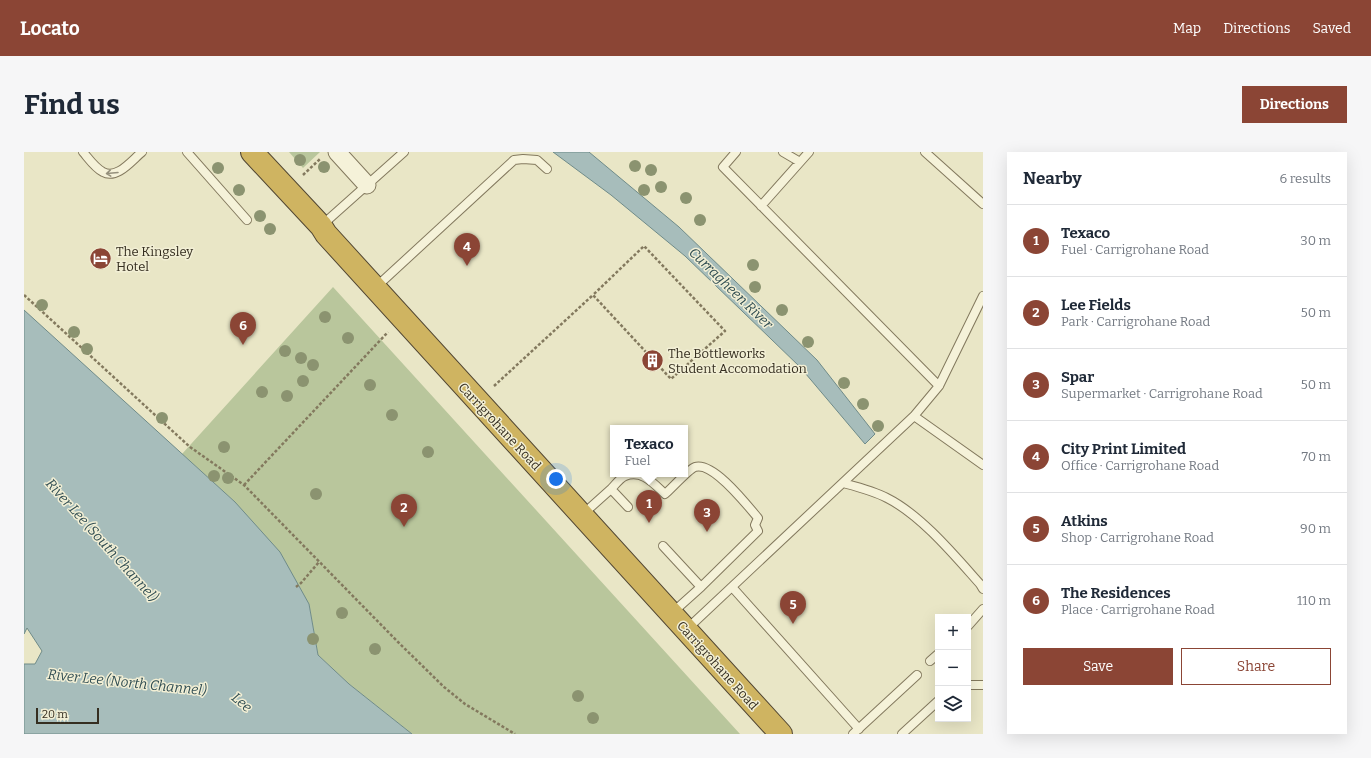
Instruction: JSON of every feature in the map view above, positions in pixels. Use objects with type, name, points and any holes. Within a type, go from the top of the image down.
[{"type":"highway","name":"Carrigrohane Road","points":[[252,152],[321,226],[326,234],[401,318],[781,734]]},
{"type":"street","points":[[330,154],[367,185]]},
{"type":"lane","points":[[83,152],[104,173],[110,174],[119,172],[142,152]]},
{"type":"lane","points":[[187,152],[247,220]]},
{"type":"lane","points":[[321,226],[404,152]]},
{"type":"lane","points":[[736,152],[723,167],[939,386]]},
{"type":"lane","points":[[783,152],[800,162]]},
{"type":"lane","points":[[761,206],[809,152]]},
{"type":"lane","points":[[925,152],[983,204]]},
{"type":"lane","points":[[374,288],[514,160],[537,160],[547,169]]},
{"type":"lane","points":[[686,630],[914,416],[939,386],[983,296]]},
{"type":"lane","points":[[914,416],[983,465]]},
{"type":"lane","points":[[672,613],[758,531],[755,525],[758,518],[720,477],[710,470],[702,467],[694,467],[688,473]]},
{"type":"lane","points":[[582,515],[624,477]]},
{"type":"lane","points":[[644,477],[650,480],[665,494],[683,477]]},
{"type":"lane","points":[[843,482],[888,498],[918,519],[957,558],[983,589]]},
{"type":"lane","points":[[611,488],[628,507]]},
{"type":"lane","points":[[663,546],[701,587]]},
{"type":"lane","points":[[732,587],[856,731],[917,675]]},
{"type":"lane","points":[[971,623],[983,609]]},
{"type":"lane","points":[[930,661],[935,657]]},
{"type":"lane","points":[[971,685],[983,685]]},
{"type":"lane","points":[[902,734],[935,704]]},
{"type":"path","points":[[300,178],[330,154]]},
{"type":"path","points":[[491,388],[593,295],[644,246],[725,331],[671,379],[593,295]]},
{"type":"path","points":[[24,295],[190,447],[244,485],[444,687],[465,704],[515,734]]},
{"type":"path","points":[[244,485],[401,318]]},
{"type":"path","points":[[296,587],[319,562]]},
{"type":"green space","points":[[289,152],[320,152],[303,168]]},
{"type":"green space","points":[[333,287],[740,734],[412,734],[349,684],[318,655],[309,604],[235,502],[182,454]]},
{"type":"water","name":"Curragheen River","points":[[553,152],[589,152],[679,227],[817,360],[875,434],[865,444],[800,367],[685,256],[611,195]]},
{"type":"water","points":[[24,310],[235,502],[280,552],[309,604],[318,655],[349,684],[412,734],[24,734],[24,664],[35,664],[42,651],[27,628],[24,634]]},
{"type":"place","name":"The Kingsley Hotel","points":[[100,258]]},
{"type":"place","name":"City Print Limited","points":[[467,266]]},
{"type":"place","name":"The Residences","points":[[243,345]]},
{"type":"place","name":"The Bottleworks Student Accomodation","points":[[652,360]]},
{"type":"place","name":"Texaco","points":[[649,523]]},
{"type":"place","name":"Lee Fields","points":[[404,527]]},
{"type":"place","name":"Spar","points":[[707,532]]},
{"type":"place","name":"Atkins","points":[[793,624]]},
{"type":"water label","name":"River Lee (South Channel)","points":[[102,540]]},
{"type":"water label","name":"River Lee (North Channel)","points":[[127,682]]},
{"type":"water label","name":"Lee","points":[[242,702]]}]
